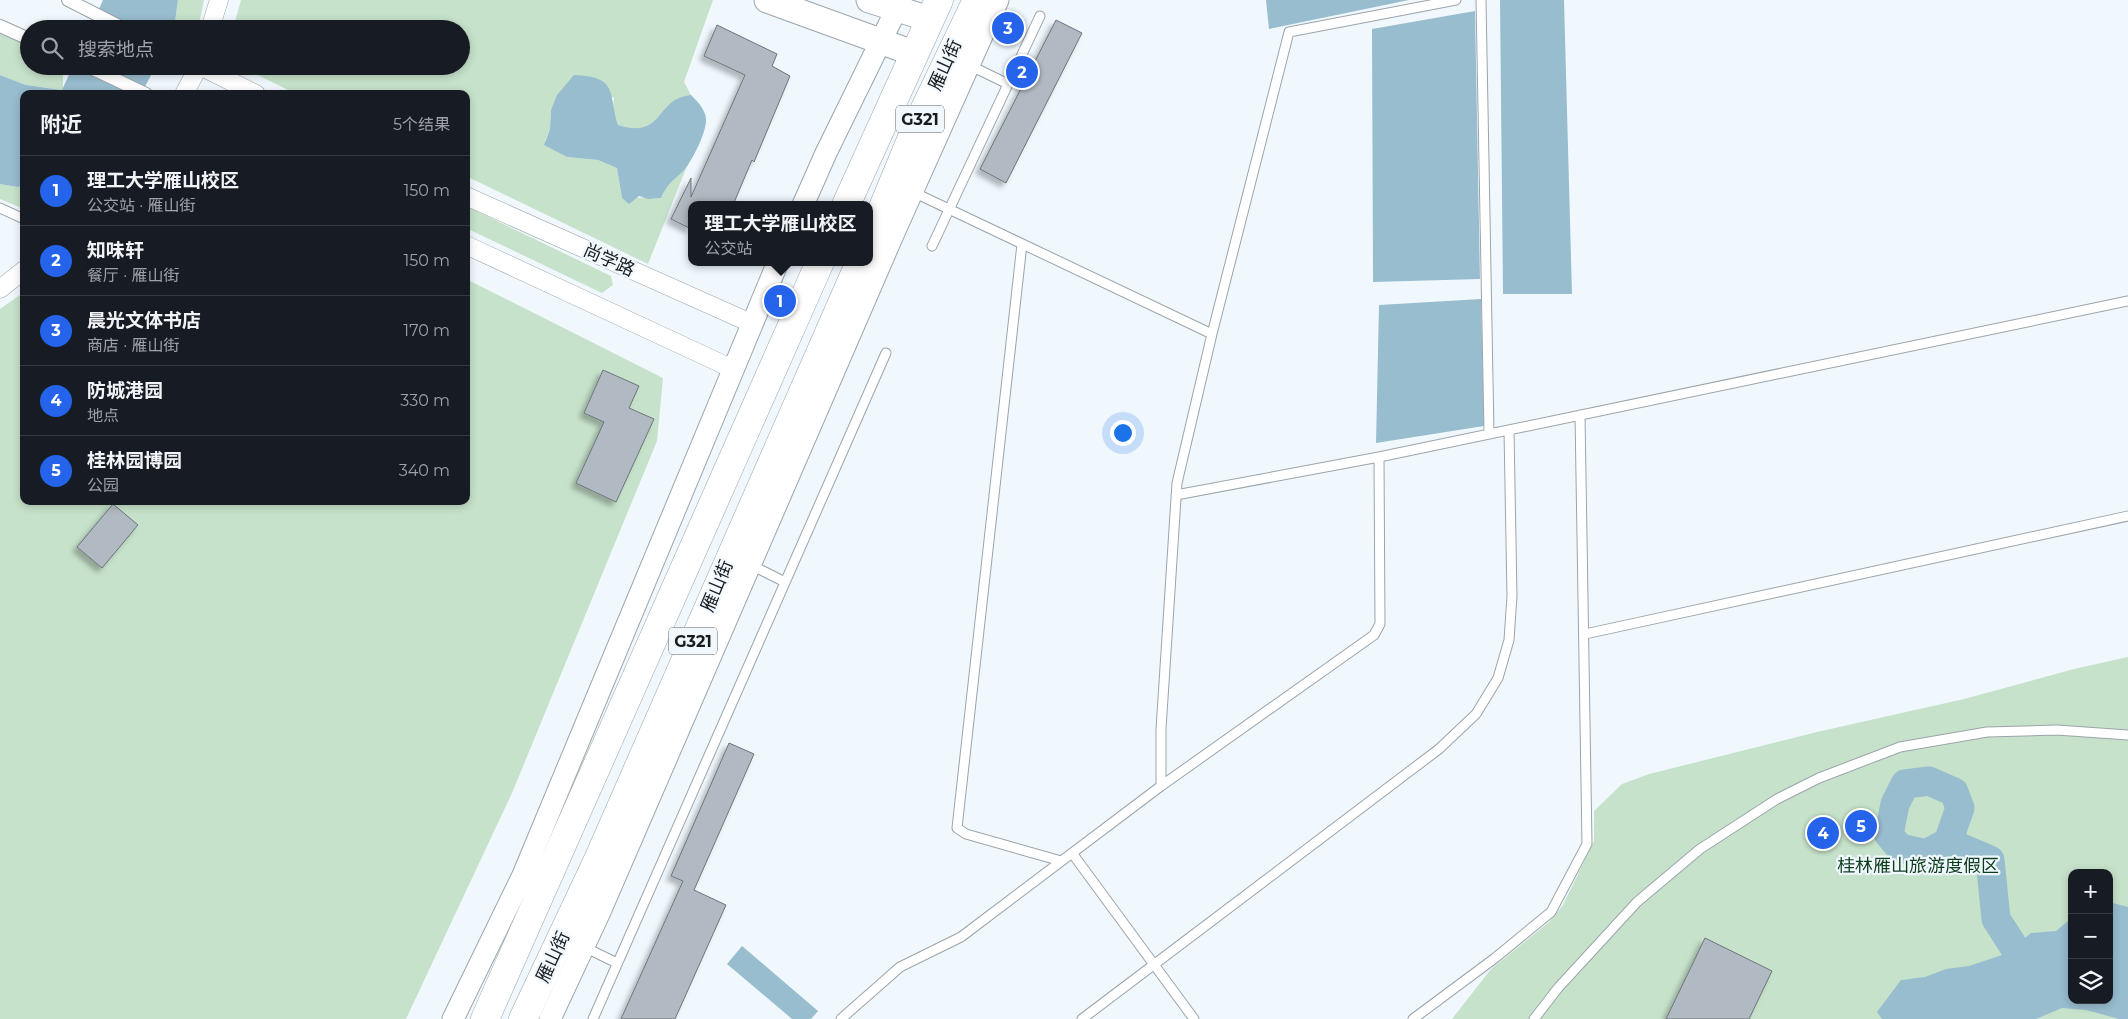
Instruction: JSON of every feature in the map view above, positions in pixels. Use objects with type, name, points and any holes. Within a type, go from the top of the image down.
[{"type":"highway","name":"雁山街","points":[[873,235],[904,187],[918,123],[976,0]]},
{"type":"highway","name":"雁山街","points":[[848,201],[934,10]]},
{"type":"highway","name":"雁山街","points":[[485,1019],[818,266]]},
{"type":"highway","name":"雁山街","points":[[523,1019],[597,862],[858,266]]},
{"type":"main road","points":[[767,0],[914,53]]},
{"type":"main road","points":[[869,0],[934,10]]},
{"type":"street","points":[[68,0],[107,20]]},
{"type":"street","points":[[213,20],[219,0]]},
{"type":"street","points":[[873,263],[904,187],[969,64],[998,0]]},
{"type":"street","points":[[805,201],[826,153],[899,5]]},
{"type":"street","points":[[0,26],[20,35]]},
{"type":"street","points":[[106,75],[138,90]]},
{"type":"street","points":[[186,90],[194,75]]},
{"type":"street","points":[[217,75],[248,90]]},
{"type":"street","name":"尚学路","points":[[470,198],[752,324]]},
{"type":"street","points":[[470,247],[733,370]]},
{"type":"street","points":[[453,1019],[523,875],[776,266]]},
{"type":"street","points":[[550,1019],[750,565],[872,266]]},
{"type":"street","points":[[0,289],[20,273]]},
{"type":"lane","points":[[1161,786],[1161,729],[1177,483],[1212,334],[1289,32],[1456,0]]},
{"type":"lane","points":[[1481,0],[1489,434]]},
{"type":"lane","points":[[932,246],[1040,16]]},
{"type":"lane","points":[[969,64],[1008,84]]},
{"type":"lane","points":[[904,187],[1212,334]]},
{"type":"lane","points":[[0,208],[20,217]]},
{"type":"lane","points":[[1022,244],[957,828],[966,834],[1061,861]]},
{"type":"lane","points":[[1176,495],[1379,457],[2128,301]]},
{"type":"lane","points":[[593,1019],[886,353]]},
{"type":"lane","points":[[1413,1019],[1551,912],[1587,844],[1580,415]]},
{"type":"lane","points":[[1082,1019],[1439,749],[1476,714],[1498,678],[1509,640],[1512,596],[1509,430]]},
{"type":"lane","points":[[841,1019],[900,967],[961,937],[1161,786],[1374,635],[1380,624],[1379,457]]},
{"type":"lane","points":[[1585,634],[2128,516]]},
{"type":"lane","points":[[750,565],[785,582]]},
{"type":"lane","points":[[1534,1019],[1558,988],[1644,896],[1700,849],[1777,799],[1819,778],[1900,748],[1987,732],[2057,730],[2128,735]]},
{"type":"lane","points":[[1072,853],[1153,966],[1194,1019]]},
{"type":"lane","points":[[583,947],[617,963]]},
{"type":"green space","points":[[178,0],[204,0],[200,20],[175,20]]},
{"type":"green space","points":[[241,0],[713,0],[684,82],[691,95],[681,97],[667,107],[649,126],[634,130],[618,125],[613,108],[614,97],[551,110],[550,129],[545,141],[567,157],[598,160],[617,168],[622,198],[661,198],[667,184],[687,166],[648,264],[470,178],[470,90],[288,90],[257,75],[470,75],[470,20],[235,20]]},
{"type":"green space","points":[[0,33],[20,42],[20,75],[63,75],[63,90],[26,85],[0,75]]},
{"type":"green space","points":[[0,184],[20,187],[20,207],[0,199]]},
{"type":"green space","points":[[470,208],[611,276],[613,285],[602,293],[470,230]]},
{"type":"green space","points":[[470,281],[663,378],[657,441],[512,793],[406,1019],[0,1019],[0,309],[20,295],[20,505],[470,505]]},
{"type":"green space","name":"桂林雁山旅游度假区","points":[[2128,657],[2128,1019],[1452,1019],[1491,969],[1549,922],[1563,905],[1594,841],[1594,811],[1622,784],[1649,774],[1817,732],[1964,699],[2074,669]]},
{"type":"water","points":[[103,0],[178,0],[175,20],[94,20]]},
{"type":"water","points":[[1266,0],[1409,0],[1269,29]]},
{"type":"water","points":[[1500,0],[1564,0],[1572,294],[1503,294]]},
{"type":"water","points":[[1475,11],[1480,279],[1373,282],[1372,29]]},
{"type":"water","points":[[0,75],[26,85],[62,90],[20,90],[20,187],[17,187],[0,184]]},
{"type":"water","points":[[69,75],[151,75],[143,90],[62,90]]},
{"type":"water","points":[[574,75],[588,76],[605,83],[609,88],[618,125],[633,128],[644,127],[652,123],[671,103],[679,98],[691,95],[701,106],[706,119],[701,140],[688,165],[667,187],[661,198],[648,199],[639,196],[629,204],[622,198],[617,168],[598,160],[567,157],[544,145],[550,129],[551,110],[557,95]]},
{"type":"water","points":[[1481,299],[1484,426],[1376,443],[1379,305]]},
{"type":"water","points":[[2113,903],[2128,907],[2128,1019],[2119,1019],[2086,1010],[2062,1008],[2036,1019],[1882,1019],[1877,1012],[1901,980],[1925,977],[1946,969],[1969,966],[2005,954],[2031,933],[2056,931],[2068,921],[2068,1004],[2113,1004]]},
{"type":"water","points":[[742,946],[818,1011],[811,1019],[792,1019],[727,964]]},
{"type":"building","points":[[1056,20],[1082,33],[1006,183],[980,169]]},
{"type":"building","points":[[717,25],[777,54],[772,66],[790,76],[754,162],[752,160],[735,201],[688,201],[688,228],[671,219],[691,178],[691,197],[745,75],[704,56]]},
{"type":"building","points":[[603,370],[639,386],[629,408],[654,419],[616,502],[576,483],[604,422],[584,413]]},
{"type":"building","points":[[112,505],[138,525],[102,568],[77,547]]},
{"type":"building","points":[[729,743],[754,754],[694,890],[726,905],[675,1019],[621,1019],[683,881],[671,876]]},
{"type":"building","points":[[1705,938],[1772,971],[1749,1019],[1666,1019]]},
{"type":"waterway","points":[[1948,842],[1926,854],[1900,848],[1889,835],[1895,804],[1905,784],[1929,781],[1954,792],[1960,808],[1948,842],[1990,860],[1996,919],[2014,947]]},
{"type":"place","name":"晨光文体书店","points":[[1008,28]]},
{"type":"place","name":"知味轩","points":[[1022,72]]},
{"type":"place","name":"理工大学雁山校区","points":[[780,301]]},
{"type":"place","name":"桂林园博园","points":[[1861,826]]},
{"type":"place","name":"防城港园","points":[[1823,833]]}]
